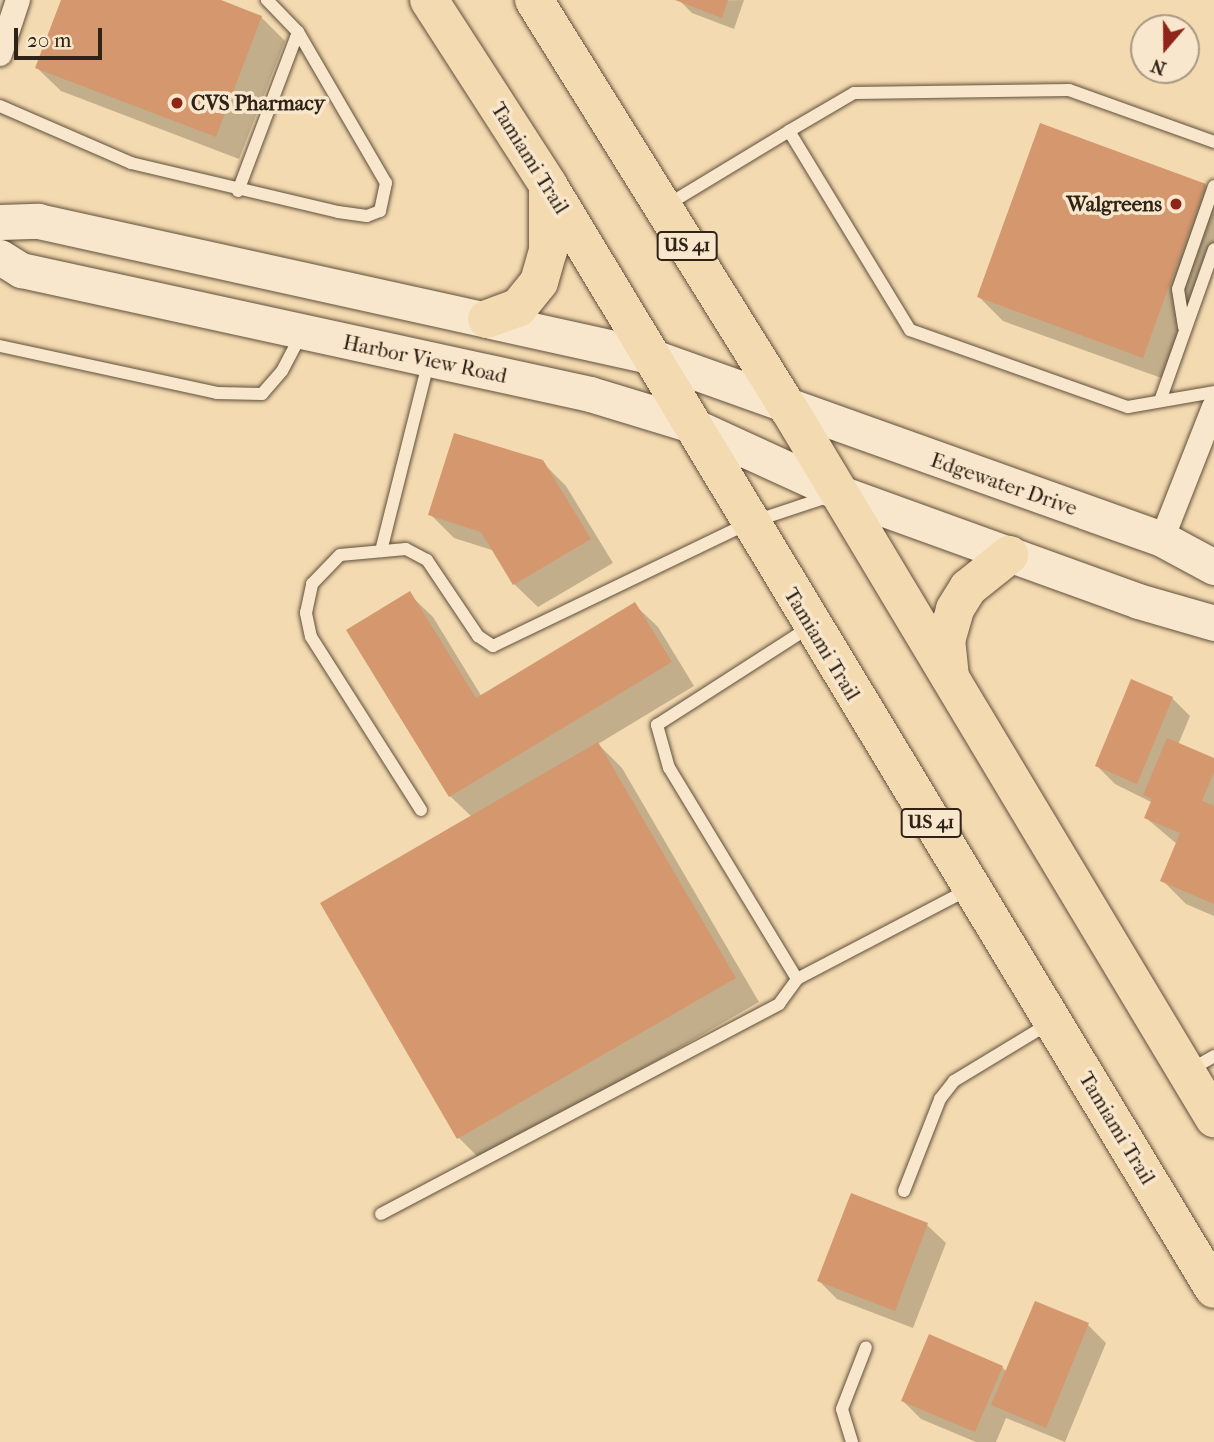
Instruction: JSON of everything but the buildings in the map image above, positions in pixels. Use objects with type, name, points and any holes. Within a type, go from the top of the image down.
[{"type":"main road","name":"Tamiami Trail","points":[[429,0],[548,185],[689,424],[1214,1289]]},
{"type":"main road","name":"US 41","points":[[534,0],[789,409],[950,677],[1200,1064],[1214,1118]]},
{"type":"main road","points":[[487,319],[518,308],[538,282],[548,251],[548,185]]},
{"type":"main road","points":[[0,222],[38,221],[650,356],[789,409]]},
{"type":"main road","name":"Harbor View Road","points":[[0,257],[21,270],[590,394],[689,424],[839,493]]},
{"type":"main road","name":"Edgewater Drive","points":[[789,409],[1162,539],[1214,567]]},
{"type":"main road","points":[[839,493],[1009,555],[1214,623]]},
{"type":"main road","points":[[950,677],[946,641],[955,609],[968,589],[1009,555]]},
{"type":"street","points":[[0,54],[18,0]]},
{"type":"street","points":[[1162,539],[1214,407]]},
{"type":"lane","points":[[0,106],[131,163],[238,191],[367,216],[380,211],[385,200],[386,183],[298,33],[267,0]]},
{"type":"lane","points":[[238,191],[298,33]]},
{"type":"lane","points":[[663,207],[854,93],[1069,90],[1214,142]]},
{"type":"lane","points":[[789,131],[910,330],[1128,407],[1214,392]]},
{"type":"lane","points":[[1184,331],[1178,289],[1214,186]]},
{"type":"lane","points":[[1160,401],[1214,249]]},
{"type":"lane","points":[[0,346],[218,393],[262,394],[282,371],[302,332]]},
{"type":"lane","points":[[381,551],[429,360]]},
{"type":"lane","points":[[421,810],[311,637],[306,613],[313,584],[340,555],[406,549],[427,560],[478,635],[493,646],[749,523],[839,493]]},
{"type":"lane","points":[[797,979],[669,768],[657,725],[811,626]]},
{"type":"lane","points":[[381,1214],[779,1003],[797,979],[971,888]]},
{"type":"lane","points":[[904,1191],[940,1099],[954,1081],[1052,1022]]},
{"type":"lane","points":[[852,1442],[842,1409],[866,1347]]},
{"type":"place","name":"CVS Pharmacy","points":[[177,103]]},
{"type":"place","name":"Walgreens","points":[[1176,204]]}]
